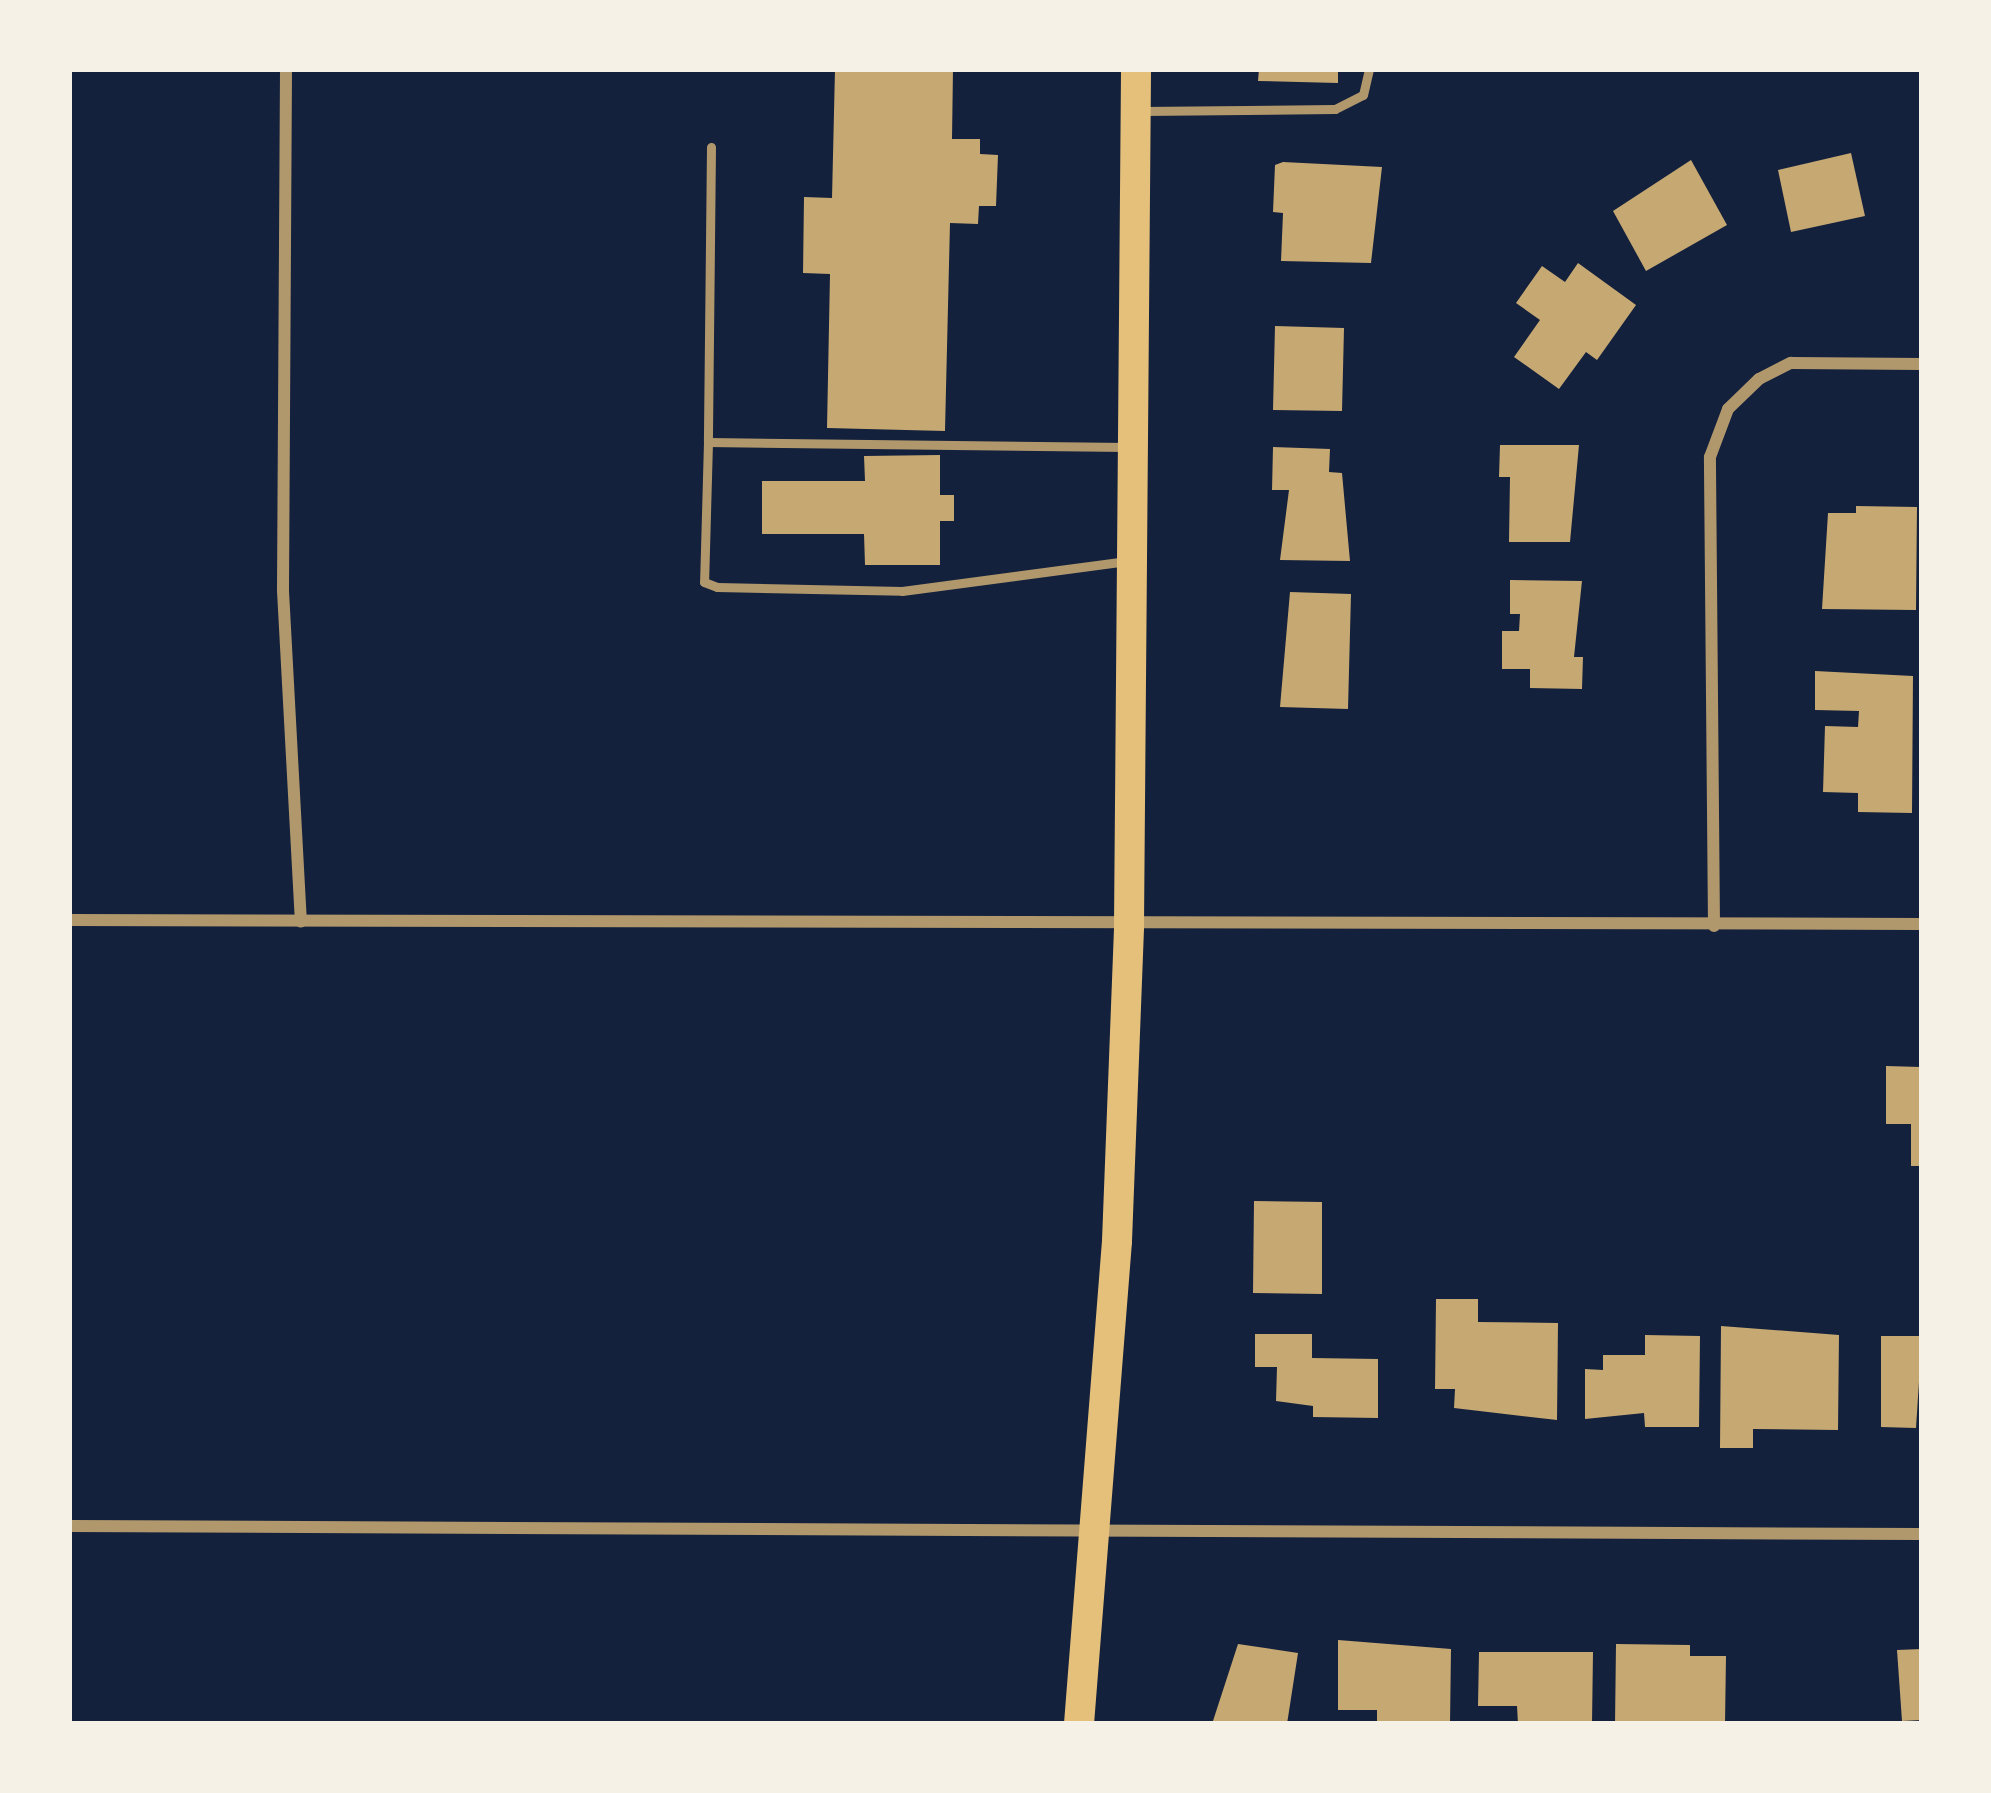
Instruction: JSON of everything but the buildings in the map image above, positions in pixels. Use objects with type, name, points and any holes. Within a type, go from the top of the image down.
[{"type":"main road","points":[[1079,1724],[1117,1241],[1130,925],[1136,69]]},
{"type":"street","points":[[286,69],[283,591],[301,922]]},
{"type":"street","points":[[1714,926],[1710,457],[1728,409],[1759,379],[1791,363],[1922,364]]},
{"type":"street","points":[[69,920],[1922,924]]},
{"type":"street","points":[[69,1526],[1922,1534]]},
{"type":"lane","points":[[1136,111],[1335,109],[1363,95],[1369,69]]},
{"type":"lane","points":[[711,147],[704,582],[717,587],[902,591],[1132,560]]},
{"type":"lane","points":[[708,442],[1132,447]]}]
